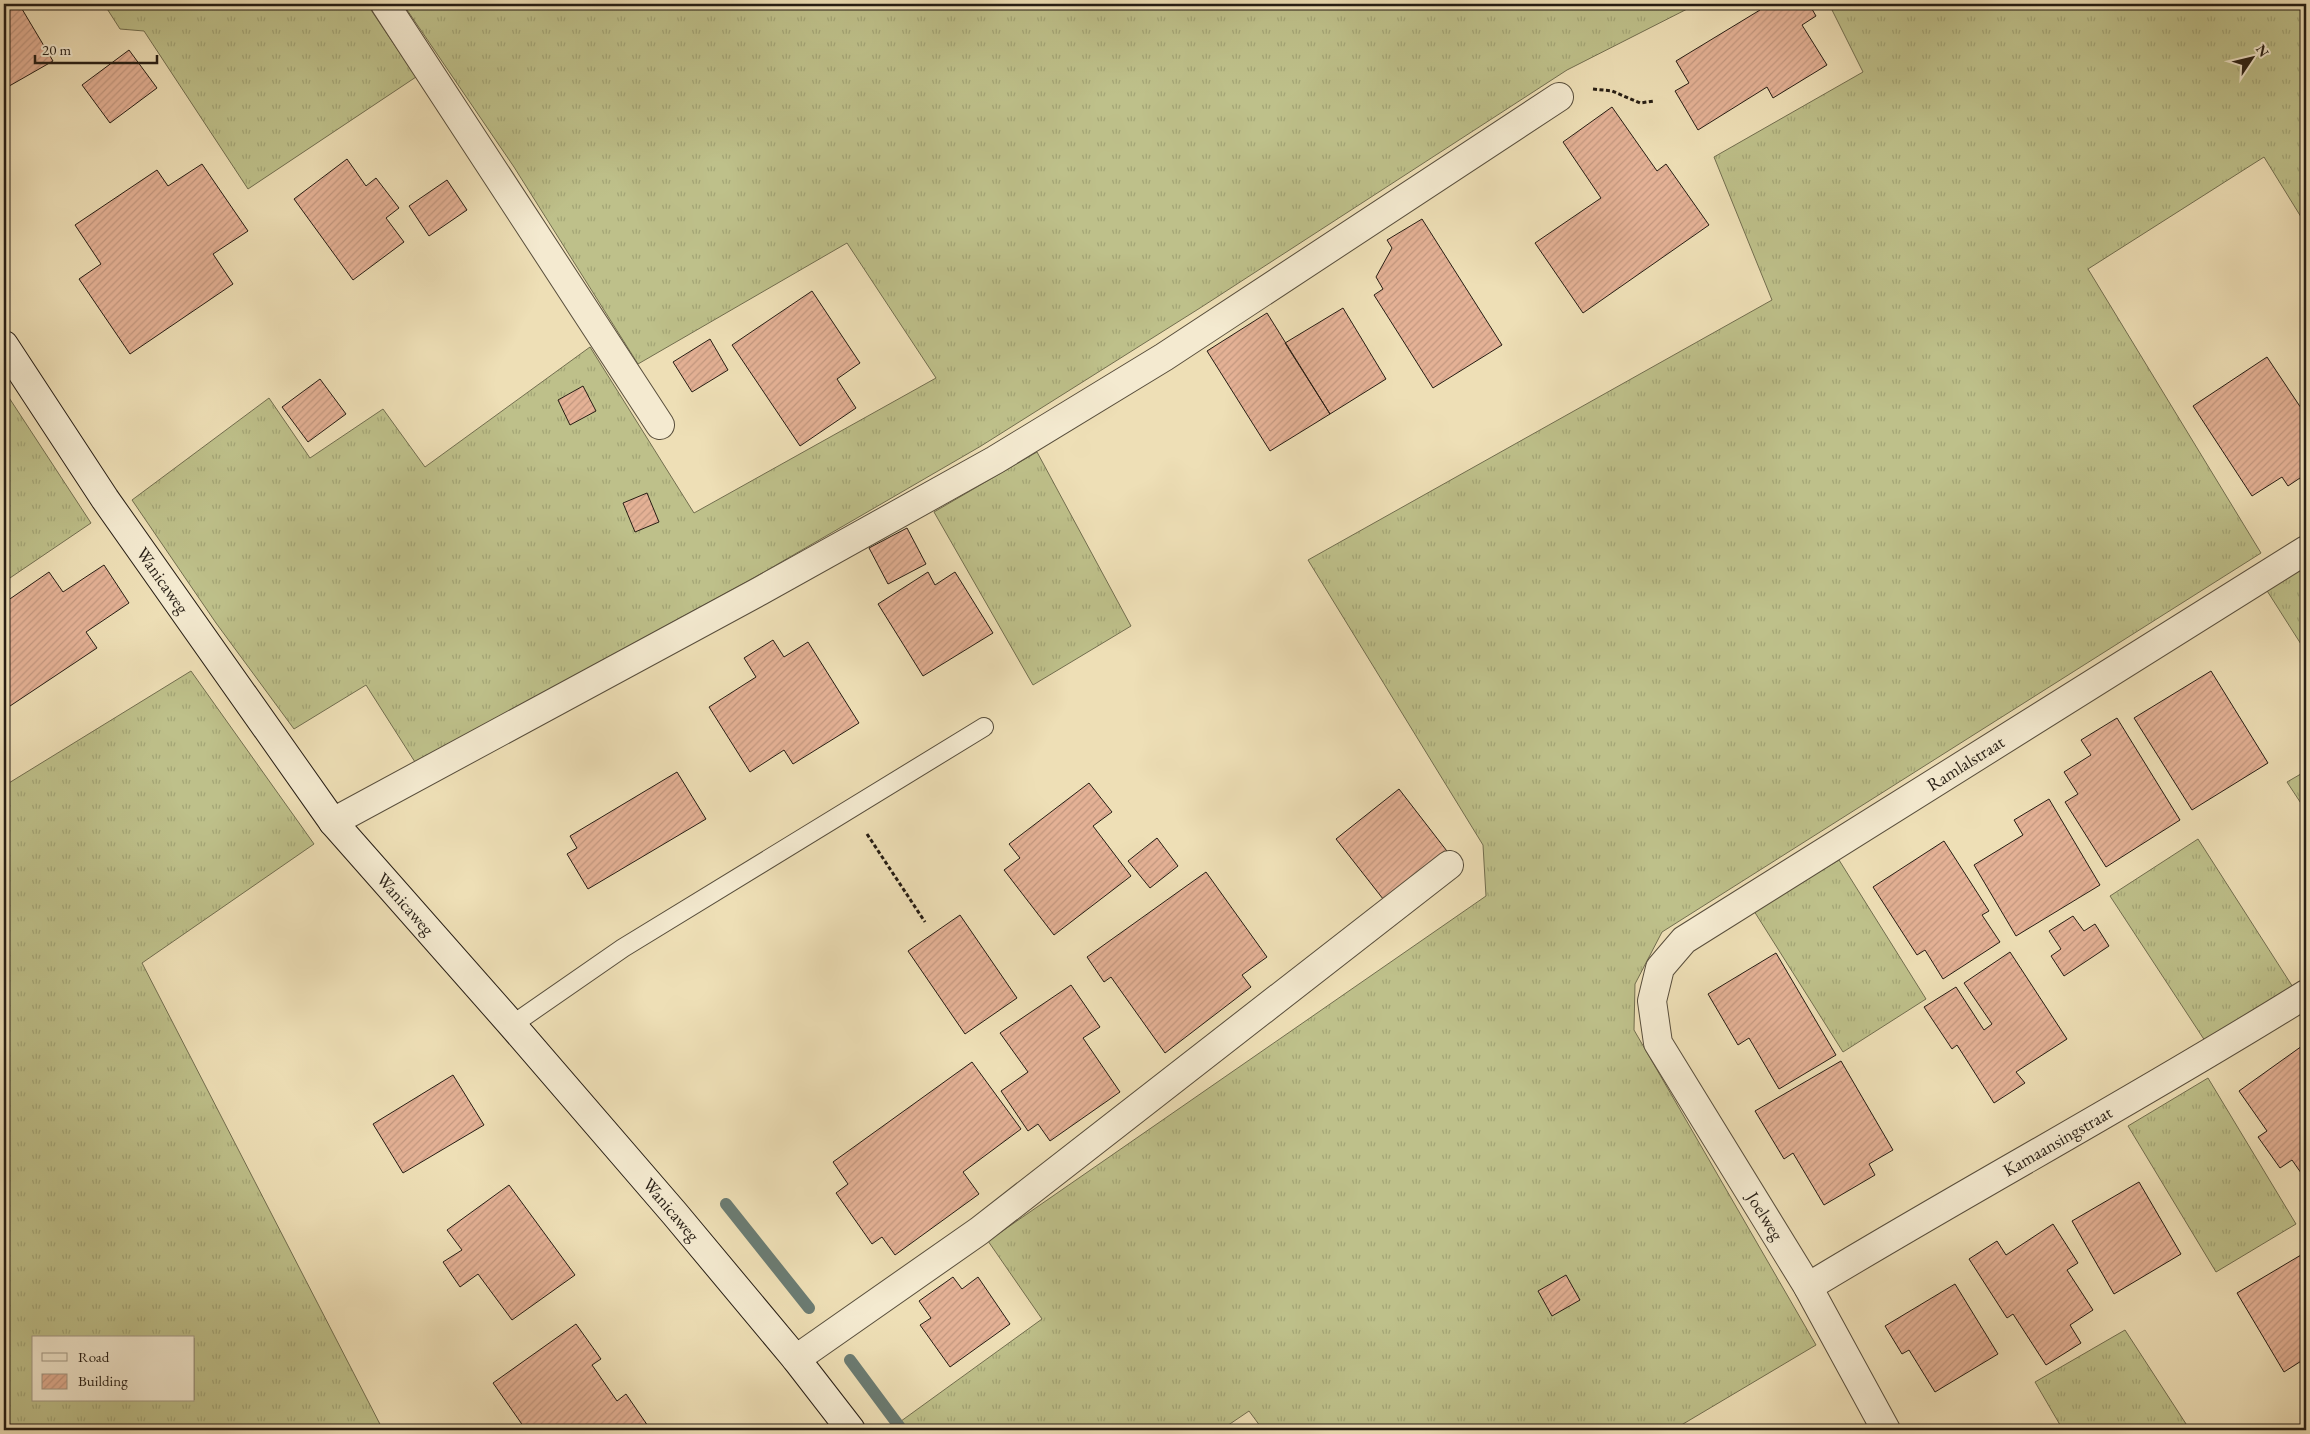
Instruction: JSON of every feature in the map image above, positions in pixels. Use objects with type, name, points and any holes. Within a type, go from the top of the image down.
[{"type":"street","points":[[385,4],[660,425]]},
{"type":"street","points":[[333,822],[760,591],[995,460],[1164,356],[1559,97]]},
{"type":"street","name":"Wanicaweg","points":[[4,345],[105,499],[333,822],[512,1025],[796,1359],[851,1430]]},
{"type":"street","name":"Ramlalstraat","points":[[1652,1001],[1660,968],[1684,940],[2306,550]]},
{"type":"street","points":[[796,1359],[978,1231],[1449,865]]},
{"type":"street","name":"Kamaansingstraat","points":[[1808,1287],[1928,1214],[2235,1039],[2306,994]]},
{"type":"street","name":"Joelweg","points":[[1652,1001],[1658,1043],[1808,1287],[1886,1430]]},
{"type":"lane","points":[[512,1025],[623,948],[984,727]]},
{"type":"path","points":[[1559,97],[1583,88],[1612,91],[1640,104],[1654,101]]},
{"type":"path","points":[[850,809],[925,922]]},
{"type":"green space","points":[[104,4],[367,4],[416,77],[248,189],[144,31],[120,29]]},
{"type":"green space","points":[[403,4],[1697,4],[1567,70],[1200,308],[981,446],[752,579],[415,762],[366,685],[294,729],[216,623],[132,500],[269,398],[310,458],[383,409],[425,467],[590,347],[694,513],[936,378],[847,243],[638,364],[514,167]]},
{"type":"green space","points":[[1829,4],[2306,4],[2306,225],[2264,157],[2088,269],[2261,553],[1662,932],[1635,984],[1634,1030],[1816,1345],[1673,1430],[1263,1430],[1249,1411],[1221,1430],[902,1430],[897,1424],[1042,1319],[988,1241],[1486,896],[1483,845],[1308,560],[1772,300],[1714,157],[1863,72]]},
{"type":"green space","points":[[4,390],[91,523],[4,582]]},
{"type":"green space","points":[[1037,452],[1131,626],[1033,685],[934,512]]},
{"type":"green space","points":[[2306,562],[2306,652],[2264,586]]},
{"type":"green space","points":[[191,671],[314,844],[142,963],[383,1430],[4,1430],[4,786]]},
{"type":"green space","points":[[2306,771],[2306,811],[2287,782]]},
{"type":"green space","points":[[2198,839],[2298,995],[2209,1047],[2110,896]]},
{"type":"green space","points":[[1839,860],[1926,999],[1843,1052],[1754,911]]},
{"type":"green space","points":[[2208,1078],[2296,1224],[2216,1272],[2128,1126]]},
{"type":"green space","points":[[2125,1330],[2190,1430],[2063,1430],[2035,1382]]},
{"type":"building","points":[[4,4],[19,4],[53,61],[4,89]]},
{"type":"building","points":[[1757,4],[1809,4],[1816,16],[1802,25],[1827,65],[1773,98],[1767,87],[1698,130],[1675,91],[1689,83],[1676,61],[1760,10]]},
{"type":"building","points":[[129,50],[157,88],[110,123],[82,85]]},
{"type":"building","points":[[1612,107],[1657,171],[1666,164],[1709,225],[1583,313],[1535,243],[1601,198],[1563,142]]},
{"type":"building","points":[[347,159],[366,186],[376,178],[399,208],[386,218],[404,242],[353,280],[294,199]]},
{"type":"building","points":[[202,164],[248,231],[213,254],[233,284],[130,354],[79,279],[101,264],[75,225],[157,170],[168,186]]},
{"type":"building","points":[[447,180],[467,210],[429,236],[409,206]]},
{"type":"building","points":[[1422,219],[1502,345],[1433,388],[1374,295],[1383,289],[1376,277],[1392,248],[1387,240]]},
{"type":"building","points":[[812,291],[860,363],[837,379],[856,408],[800,446],[732,345]]},
{"type":"building","points":[[1343,308],[1386,379],[1330,414],[1285,343]]},
{"type":"building","points":[[1267,313],[1330,414],[1270,451],[1207,351]]},
{"type":"building","points":[[710,339],[728,370],[692,392],[673,362]]},
{"type":"building","points":[[2267,357],[2301,408],[2306,405],[2306,474],[2288,486],[2282,477],[2252,496],[2193,406]]},
{"type":"building","points":[[320,379],[346,414],[308,442],[282,407]]},
{"type":"building","points":[[583,386],[596,411],[570,425],[558,400]]},
{"type":"building","points":[[647,493],[659,522],[635,532],[623,503]]},
{"type":"building","points":[[907,528],[926,564],[888,584],[869,548]]},
{"type":"building","points":[[104,565],[129,603],[86,632],[97,648],[4,710],[4,603],[49,572],[63,592]]},
{"type":"building","points":[[928,572],[935,585],[955,572],[993,633],[923,676],[878,604]]},
{"type":"building","points":[[773,640],[784,657],[808,642],[859,723],[793,764],[784,750],[750,772],[709,707],[756,677],[744,658]]},
{"type":"building","points":[[2211,671],[2268,763],[2192,810],[2134,718]]},
{"type":"building","points":[[2117,718],[2180,820],[2106,867],[2065,802],[2078,794],[2064,772],[2091,755],[2081,740]]},
{"type":"building","points":[[677,772],[706,819],[588,889],[567,854],[577,848],[570,836]]},
{"type":"building","points":[[1089,783],[1112,812],[1093,826],[1131,876],[1054,935],[1004,870],[1020,858],[1009,844]]},
{"type":"building","points":[[1399,789],[1450,855],[1387,904],[1336,839]]},
{"type":"building","points":[[2049,799],[2100,885],[2016,936],[1974,865],[2023,835],[2014,820]]},
{"type":"building","points":[[1157,838],[1178,866],[1150,888],[1128,861]]},
{"type":"building","points":[[1944,841],[1989,911],[1982,915],[2000,942],[1943,979],[1925,950],[1917,955],[1873,887]]},
{"type":"building","points":[[1206,872],[1267,957],[1242,975],[1251,987],[1165,1053],[1111,977],[1104,982],[1087,957]]},
{"type":"building","points":[[960,915],[1017,998],[965,1034],[908,951]]},
{"type":"building","points":[[2073,916],[2084,931],[2095,924],[2109,946],[2064,976],[2051,956],[2061,949],[2049,931]]},
{"type":"building","points":[[2010,952],[2067,1039],[2016,1072],[2025,1083],[1994,1103],[1957,1045],[1952,1049],[1924,1007],[1956,987],[1984,1030],[1992,1024],[1964,983]]},
{"type":"building","points":[[1776,953],[1836,1055],[1779,1089],[1749,1038],[1738,1045],[1708,994]]},
{"type":"building","points":[[1071,985],[1100,1027],[1083,1038],[1120,1092],[1050,1141],[1038,1124],[1028,1131],[1001,1091],[1028,1072],[1000,1033]]},
{"type":"building","points":[[2302,1046],[2306,1052],[2306,1180],[2292,1160],[2280,1168],[2258,1137],[2267,1131],[2239,1091]]},
{"type":"building","points":[[1841,1061],[1893,1150],[1869,1164],[1875,1175],[1824,1205],[1793,1153],[1784,1159],[1755,1111]]},
{"type":"building","points":[[972,1062],[1021,1129],[963,1172],[979,1194],[895,1255],[882,1237],[872,1244],[836,1193],[848,1184],[833,1162]]},
{"type":"building","points":[[453,1075],[484,1125],[403,1173],[373,1124]]},
{"type":"building","points":[[2139,1182],[2181,1254],[2114,1294],[2072,1221]]},
{"type":"building","points":[[509,1185],[575,1275],[512,1320],[478,1274],[460,1287],[443,1262],[462,1250],[447,1230]]},
{"type":"building","points":[[2053,1224],[2078,1263],[2067,1270],[2093,1310],[2070,1325],[2081,1343],[2046,1365],[2013,1314],[2007,1318],[1969,1259],[1997,1241],[2006,1255]]},
{"type":"building","points":[[2306,1252],[2306,1358],[2284,1372],[2237,1293]]},
{"type":"building","points":[[1566,1275],[1580,1300],[1552,1316],[1538,1291]]},
{"type":"building","points":[[953,1277],[962,1289],[978,1277],[1010,1324],[950,1367],[920,1325],[931,1318],[919,1301]]},
{"type":"building","points":[[1955,1284],[1998,1354],[1935,1392],[1909,1350],[1902,1354],[1885,1326]]},
{"type":"building","points":[[576,1324],[601,1359],[592,1365],[617,1401],[626,1394],[650,1429],[526,1430],[493,1383]]},
{"type":"waterway","points":[[726,1204],[809,1308]]},
{"type":"waterway","points":[[850,1360],[902,1430]]}]
